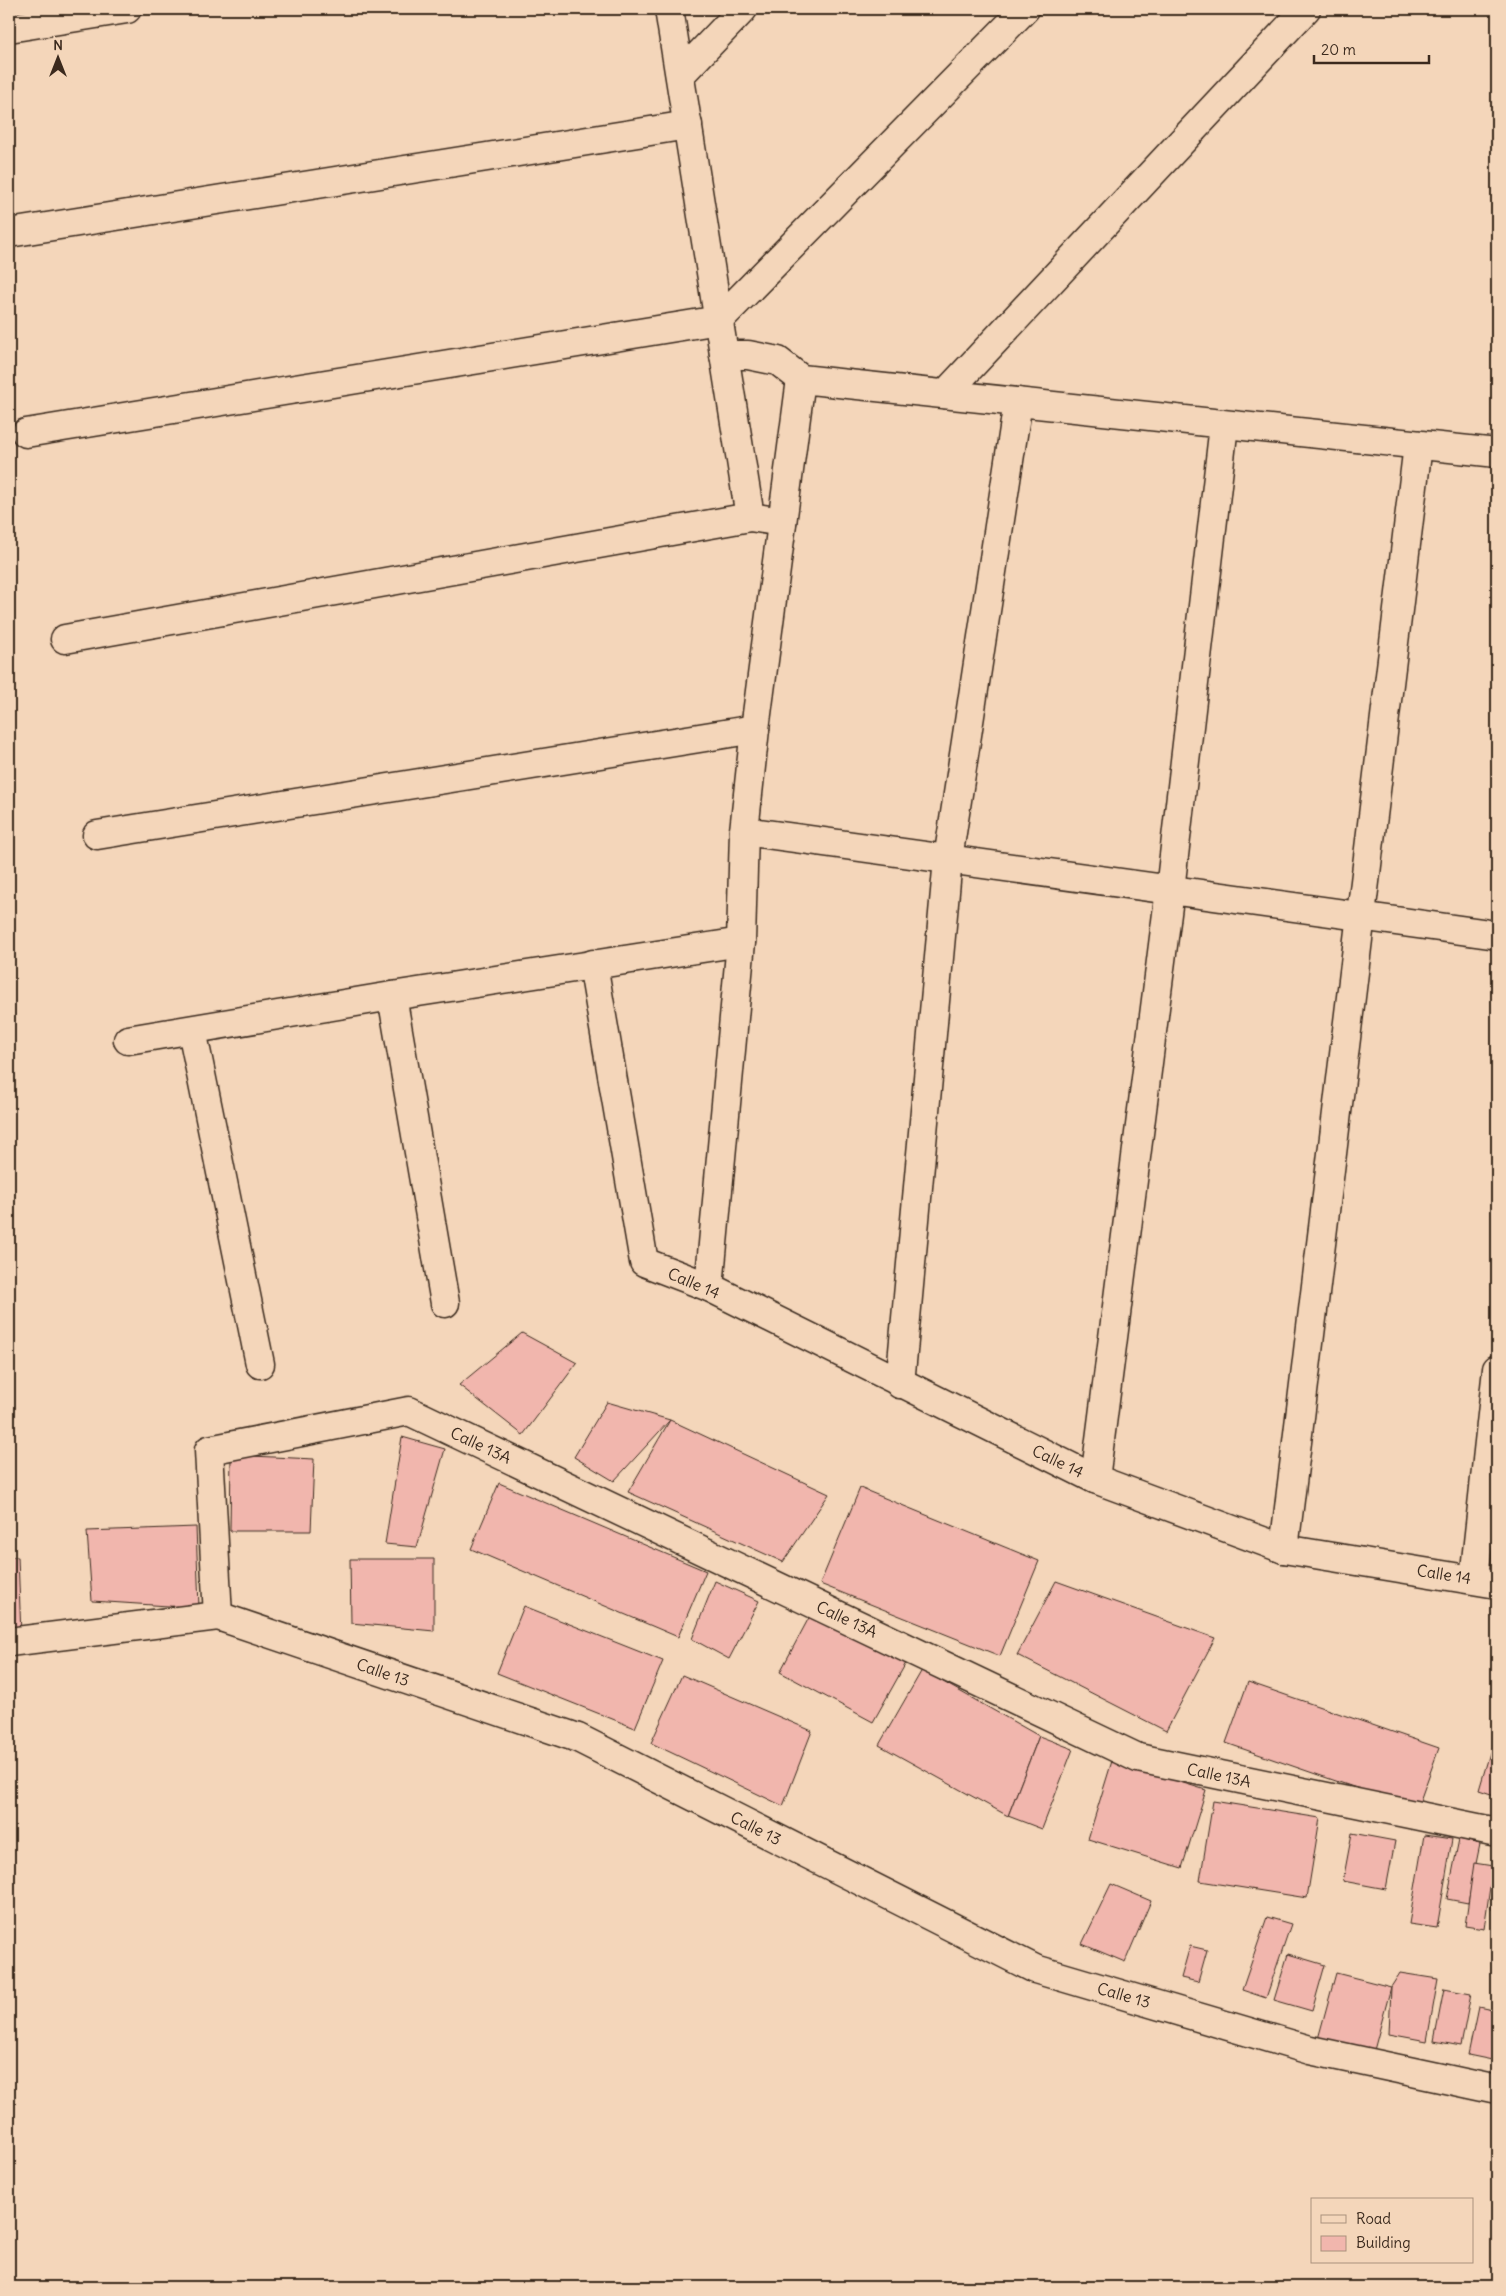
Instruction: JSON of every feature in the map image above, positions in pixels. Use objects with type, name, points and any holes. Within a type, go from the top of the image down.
[{"type":"street","points":[[9,28],[127,9]]},
{"type":"street","points":[[669,9],[750,517]]},
{"type":"street","points":[[680,75],[743,9]]},
{"type":"street","points":[[26,433],[719,320],[1025,9]]},
{"type":"street","points":[[945,394],[1306,9]]},
{"type":"street","points":[[9,233],[688,125]]},
{"type":"street","points":[[724,355],[748,355],[778,361],[801,379],[1497,454]]},
{"type":"street","points":[[709,1288],[741,942],[744,831],[755,729],[801,379]]},
{"type":"street","points":[[900,1384],[948,860],[1018,402]]},
{"type":"street","points":[[1095,1479],[1170,890],[1224,424]]},
{"type":"street","points":[[1284,1549],[1418,445]]},
{"type":"street","points":[[65,639],[750,517],[782,522]]},
{"type":"street","points":[[97,835],[755,729]]},
{"type":"street","points":[[744,831],[1497,936]]},
{"type":"street","points":[[128,1040],[392,996],[741,942]]},
{"type":"street","name":"Calle 14","points":[[594,964],[644,1262],[709,1288],[1095,1479],[1284,1549],[1486,1581]]},
{"type":"street","points":[[392,996],[445,1303]]},
{"type":"street","points":[[192,1030],[260,1364]]},
{"type":"street","points":[[1486,1581],[1497,1369]]},
{"type":"street","name":"Calle 13A","points":[[218,1616],[209,1450],[409,1411],[1138,1758],[1497,1832]]},
{"type":"street","name":"Calle 13","points":[[9,1642],[218,1616],[578,1738],[1035,1969],[1310,2050],[1497,2090]]},
{"type":"building","points":[[522,1333],[577,1363],[523,1435],[459,1385]]},
{"type":"building","points":[[607,1402],[670,1420],[614,1481],[574,1457]]},
{"type":"building","points":[[670,1420],[829,1494],[783,1562],[628,1492]]},
{"type":"building","points":[[402,1437],[445,1449],[417,1547],[385,1544]]},
{"type":"building","points":[[231,1455],[314,1459],[311,1531],[230,1531]]},
{"type":"building","points":[[499,1483],[706,1571],[678,1637],[471,1549]]},
{"type":"building","points":[[860,1488],[1039,1561],[1000,1656],[820,1584]]},
{"type":"building","points":[[196,1527],[199,1608],[92,1601],[87,1531]]},
{"type":"building","points":[[9,1557],[18,1557],[21,1635],[9,1636]]},
{"type":"building","points":[[350,1559],[434,1559],[434,1631],[351,1623]]},
{"type":"building","points":[[715,1581],[759,1601],[729,1659],[692,1639]]},
{"type":"building","points":[[1056,1581],[1215,1638],[1166,1731],[1017,1655]]},
{"type":"building","points":[[524,1606],[663,1661],[635,1728],[497,1673]]},
{"type":"building","points":[[812,1612],[906,1663],[873,1722],[780,1672]]},
{"type":"building","points":[[922,1670],[1039,1736],[1008,1816],[879,1745]]},
{"type":"building","points":[[682,1675],[812,1731],[783,1806],[651,1743]]},
{"type":"building","points":[[1248,1682],[1439,1748],[1417,1809],[1226,1743]]},
{"type":"building","points":[[1497,1729],[1497,1796],[1479,1790]]},
{"type":"building","points":[[1039,1736],[1073,1749],[1042,1829],[1008,1816]]},
{"type":"building","points":[[1112,1761],[1206,1790],[1182,1868],[1088,1839]]},
{"type":"building","points":[[1213,1801],[1320,1818],[1307,1898],[1200,1881]]},
{"type":"building","points":[[1352,1833],[1395,1841],[1386,1889],[1343,1881]]},
{"type":"building","points":[[1424,1835],[1452,1839],[1437,1928],[1409,1924]]},
{"type":"building","points":[[1459,1839],[1480,1844],[1468,1903],[1447,1899]]},
{"type":"building","points":[[1474,1863],[1493,1866],[1484,1929],[1465,1926]]},
{"type":"building","points":[[1497,1875],[1497,1910],[1491,1909]]},
{"type":"building","points":[[1111,1884],[1151,1901],[1125,1962],[1082,1944]]},
{"type":"building","points":[[1267,1917],[1291,1924],[1266,1998],[1242,1990]]},
{"type":"building","points":[[1190,1946],[1207,1950],[1198,1982],[1181,1978]]},
{"type":"building","points":[[1288,1954],[1325,1965],[1312,2011],[1274,2000]]},
{"type":"building","points":[[1336,1973],[1391,1987],[1373,2054],[1318,2039]]},
{"type":"building","points":[[1400,1973],[1438,1979],[1427,2041],[1389,2034],[1391,1987]]},
{"type":"building","points":[[1444,1989],[1471,1994],[1461,2046],[1434,2041]]},
{"type":"building","points":[[1478,2007],[1497,2011],[1497,2061],[1468,2055]]}]
